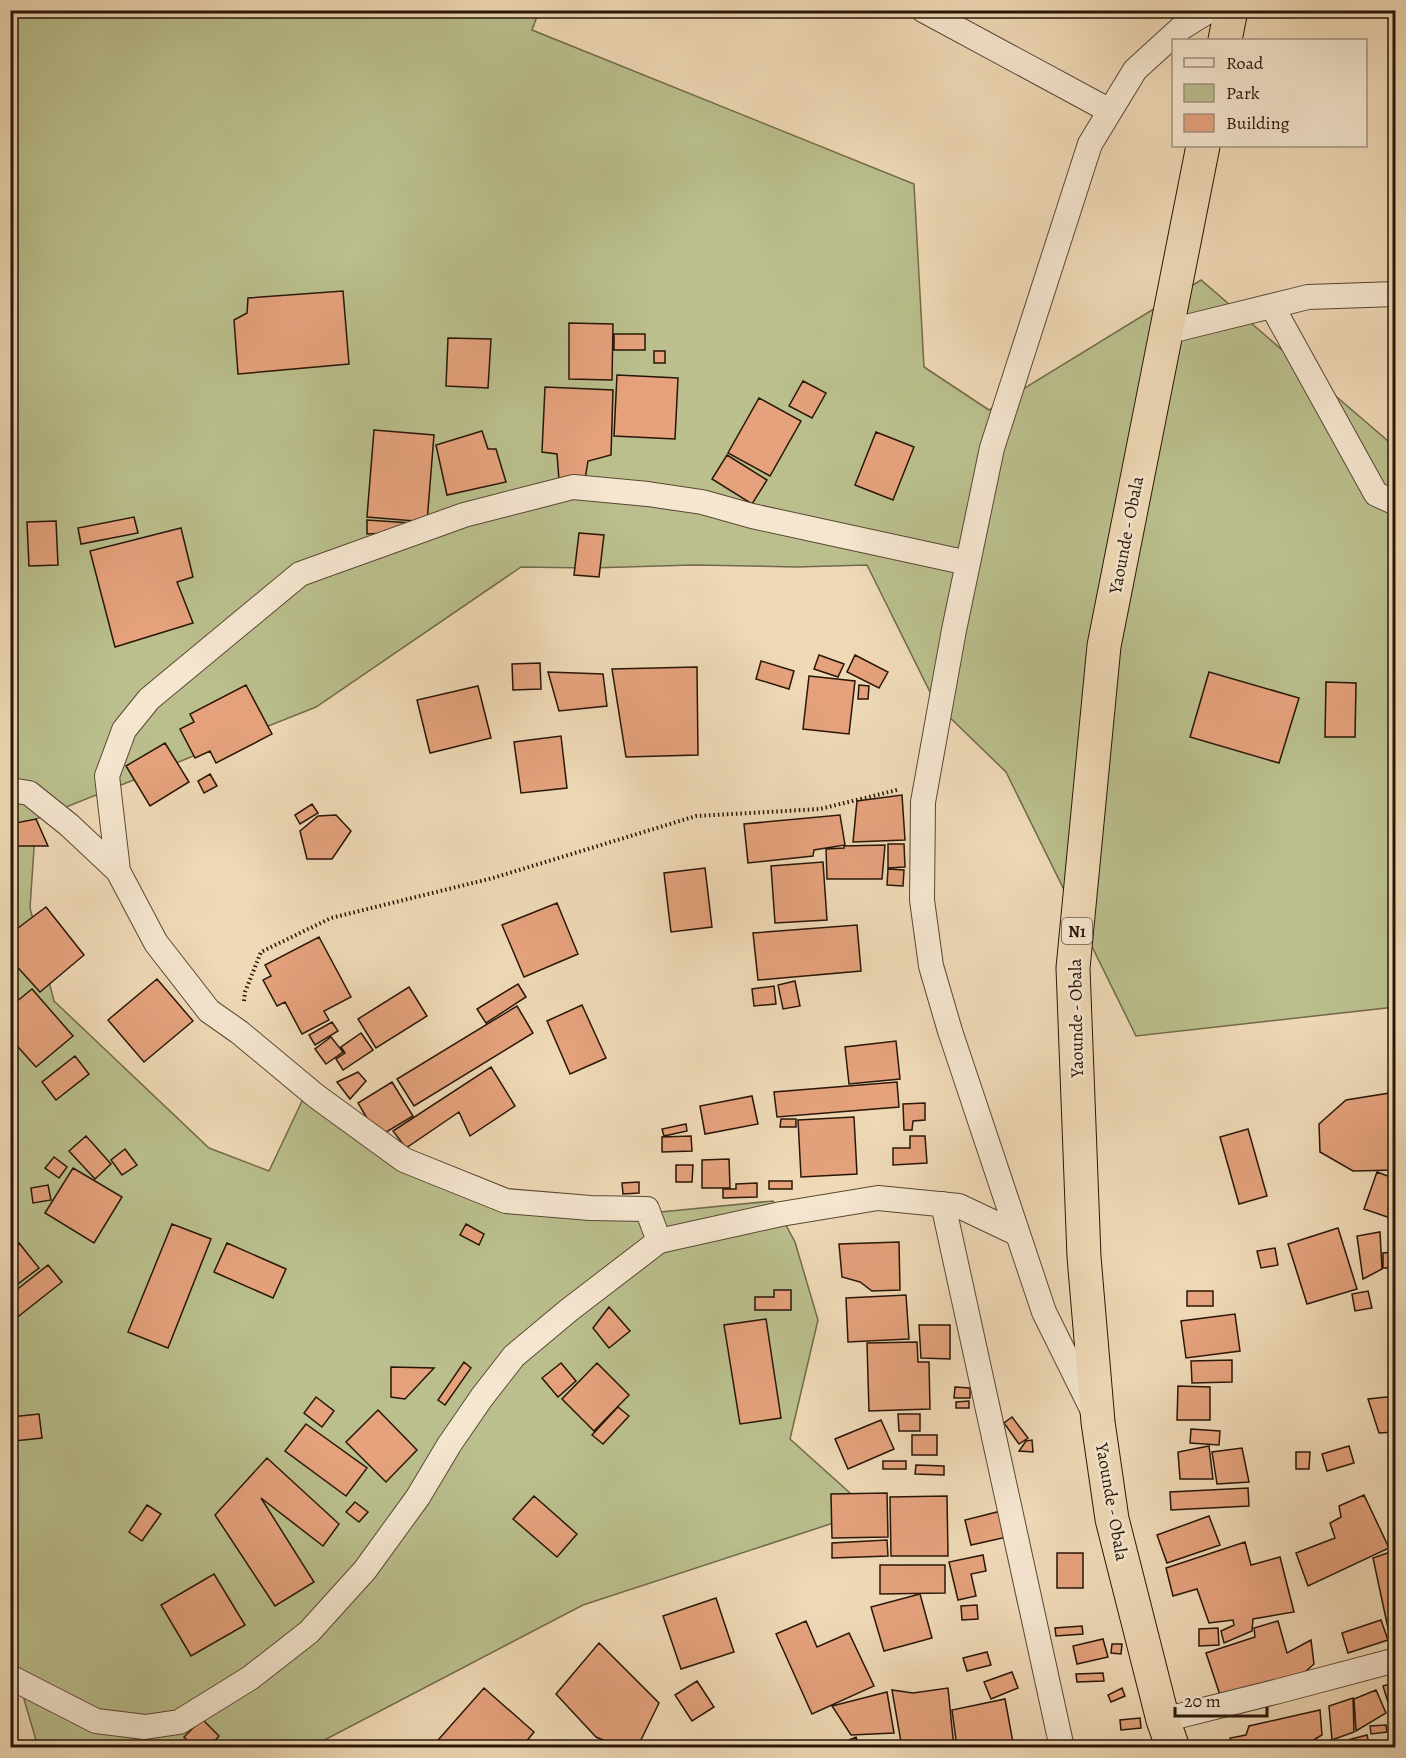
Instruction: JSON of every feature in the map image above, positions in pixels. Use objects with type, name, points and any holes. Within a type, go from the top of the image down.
[{"type":"highway","points":[[1225,39],[1231,10]]},
{"type":"highway","name":"Yaounde - Obala","points":[[1168,1734],[1112,1519],[1098,1422],[1084,1257],[1073,968],[1104,646],[1203,147]]},
{"type":"street","points":[[923,10],[1110,111]]},
{"type":"street","points":[[1098,1422],[1044,1312],[950,1031],[931,966],[922,900],[923,802],[954,630],[992,448],[1090,144],[1135,70],[1181,28],[1210,10]]},
{"type":"street","points":[[1166,332],[1308,297],[1395,294]]},
{"type":"street","points":[[1272,306],[1376,494],[1395,503]]},
{"type":"street","points":[[118,871],[107,776],[124,730],[149,699],[300,574],[311,570],[464,515],[573,487],[702,502],[752,516],[968,563]]},
{"type":"street","points":[[10,790],[29,793],[69,825],[118,871],[156,943],[209,1011],[239,1032],[316,1096],[404,1160],[506,1202],[646,1209],[659,1241]]},
{"type":"street","points":[[10,1677],[96,1721],[145,1727],[179,1722],[250,1678],[309,1632],[365,1570],[418,1497],[448,1445],[514,1356],[569,1310],[659,1241],[781,1214],[878,1198],[959,1206],[1018,1234]]},
{"type":"street","points":[[943,1204],[1062,1748]]},
{"type":"street","points":[[1168,1734],[1280,1691],[1395,1660]]},
{"type":"path","points":[[239,1032],[245,992],[261,952],[331,918],[493,878],[696,816],[820,809],[927,783]]},
{"type":"green space","points":[[11,11],[539,11],[532,30],[914,184],[924,367],[989,410],[1201,280],[1395,447],[1395,1007],[1136,1036],[1006,772],[936,704],[867,565],[521,567],[316,707],[36,819],[30,908],[54,1001],[209,1148],[269,1171],[313,1078],[398,1153],[506,1199],[650,1213],[773,1201],[795,1242],[818,1320],[790,1439],[870,1511],[583,1605],[315,1745],[102,1740],[86,1747],[38,1747],[19,1682],[11,1676]]},
{"type":"building","points":[[343,291],[349,364],[238,374],[234,320],[247,313],[248,298]]},
{"type":"building","points":[[569,323],[613,324],[612,380],[569,379]]},
{"type":"building","points":[[614,334],[645,334],[645,350],[614,350]]},
{"type":"building","points":[[448,338],[491,339],[488,388],[446,386]]},
{"type":"building","points":[[654,351],[665,351],[665,363],[654,363]]},
{"type":"building","points":[[617,375],[678,378],[675,439],[614,436]]},
{"type":"building","points":[[803,381],[826,393],[812,418],[789,406]]},
{"type":"building","points":[[545,387],[613,390],[611,455],[588,461],[585,479],[559,480],[557,454],[542,452]]},
{"type":"building","points":[[759,398],[801,421],[770,476],[728,453]]},
{"type":"building","points":[[374,430],[434,435],[427,522],[367,517]]},
{"type":"building","points":[[482,431],[488,449],[496,449],[506,482],[447,495],[436,445]]},
{"type":"building","points":[[876,432],[914,447],[893,500],[855,485]]},
{"type":"building","points":[[727,455],[767,480],[752,504],[712,479]]},
{"type":"building","points":[[134,517],[138,533],[81,544],[78,528]]},
{"type":"building","points":[[367,520],[411,523],[388,533],[367,534]]},
{"type":"building","points":[[56,521],[58,565],[29,566],[27,522]]},
{"type":"building","points":[[181,528],[193,577],[177,582],[193,623],[115,647],[90,551]]},
{"type":"building","points":[[579,533],[604,535],[599,577],[574,575]]},
{"type":"building","points":[[819,655],[844,664],[838,677],[814,669]]},
{"type":"building","points":[[855,655],[888,672],[879,688],[847,672]]},
{"type":"building","points":[[761,661],[794,671],[789,689],[756,679]]},
{"type":"building","points":[[540,663],[541,689],[513,690],[512,664]]},
{"type":"building","points":[[697,667],[698,755],[626,757],[612,669]]},
{"type":"building","points":[[548,672],[603,674],[607,706],[559,711]]},
{"type":"building","points":[[1209,672],[1299,698],[1279,763],[1190,737]]},
{"type":"building","points":[[809,676],[855,681],[849,734],[803,729]]},
{"type":"building","points":[[1326,682],[1356,683],[1355,737],[1325,737]]},
{"type":"building","points":[[246,685],[272,734],[216,763],[210,751],[195,758],[180,729],[194,722],[190,714]]},
{"type":"building","points":[[859,685],[869,686],[868,699],[858,699]]},
{"type":"building","points":[[478,686],[491,738],[430,753],[417,700]]},
{"type":"building","points":[[561,736],[567,788],[521,793],[514,742]]},
{"type":"building","points":[[165,743],[189,782],[150,806],[126,766]]},
{"type":"building","points":[[210,774],[217,786],[204,793],[198,781]]},
{"type":"building","points":[[902,795],[905,840],[853,842],[857,801]]},
{"type":"building","points":[[312,804],[318,813],[300,824],[295,815]]},
{"type":"building","points":[[336,815],[351,831],[332,859],[307,859],[300,831],[318,816]]},
{"type":"building","points":[[840,815],[845,845],[814,850],[813,856],[748,863],[744,824]]},
{"type":"building","points":[[36,819],[48,846],[10,846],[10,824]]},
{"type":"building","points":[[888,844],[904,844],[905,867],[888,868]]},
{"type":"building","points":[[885,845],[882,879],[827,879],[826,849]]},
{"type":"building","points":[[823,862],[827,920],[775,923],[771,866]]},
{"type":"building","points":[[705,868],[712,927],[671,932],[664,873]]},
{"type":"building","points":[[888,869],[904,870],[903,886],[887,885]]},
{"type":"building","points":[[557,903],[578,954],[524,977],[502,925]]},
{"type":"building","points":[[46,907],[84,955],[40,992],[10,959],[10,934]]},
{"type":"building","points":[[857,925],[861,971],[758,980],[753,933]]},
{"type":"building","points":[[319,937],[351,997],[324,1011],[329,1020],[302,1034],[285,1002],[277,1006],[263,980],[271,976],[265,965]]},
{"type":"building","points":[[157,979],[193,1021],[144,1062],[108,1020]]},
{"type":"building","points":[[795,981],[800,1006],[783,1009],[778,985]]},
{"type":"building","points":[[518,984],[526,997],[486,1023],[477,1009]]},
{"type":"building","points":[[774,986],[776,1004],[754,1006],[752,989]]},
{"type":"building","points":[[409,987],[427,1016],[376,1048],[358,1019]]},
{"type":"building","points":[[32,989],[73,1036],[36,1067],[10,1038],[10,1007]]},
{"type":"building","points":[[582,1005],[606,1058],[570,1074],[547,1021]]},
{"type":"building","points":[[517,1006],[533,1033],[414,1106],[397,1079]]},
{"type":"building","points":[[332,1022],[338,1031],[315,1045],[309,1035]]},
{"type":"building","points":[[361,1033],[373,1050],[343,1070],[336,1059],[345,1053],[341,1047]]},
{"type":"building","points":[[331,1037],[343,1052],[326,1064],[315,1049]]},
{"type":"building","points":[[896,1041],[900,1079],[849,1084],[845,1047]]},
{"type":"building","points":[[75,1056],[89,1074],[56,1100],[42,1082]]},
{"type":"building","points":[[491,1067],[515,1106],[470,1136],[459,1112],[406,1148],[393,1131]]},
{"type":"building","points":[[358,1072],[366,1081],[350,1099],[337,1082]]},
{"type":"building","points":[[392,1082],[413,1116],[378,1137],[358,1103]]},
{"type":"building","points":[[897,1082],[899,1107],[777,1117],[774,1092]]},
{"type":"building","points":[[1396,1092],[1396,1170],[1353,1171],[1320,1152],[1319,1124],[1346,1100]]},
{"type":"building","points":[[752,1096],[758,1124],[705,1134],[700,1106]]},
{"type":"building","points":[[925,1103],[925,1120],[913,1121],[912,1130],[904,1130],[903,1104]]},
{"type":"building","points":[[854,1117],[857,1174],[801,1177],[798,1120]]},
{"type":"building","points":[[781,1119],[796,1119],[796,1127],[780,1127]]},
{"type":"building","points":[[686,1124],[687,1131],[664,1136],[662,1129]]},
{"type":"building","points":[[1248,1129],[1267,1196],[1239,1204],[1220,1137]]},
{"type":"building","points":[[86,1136],[111,1164],[95,1179],[69,1151]]},
{"type":"building","points":[[691,1136],[692,1151],[662,1152],[662,1137]]},
{"type":"building","points":[[910,1136],[925,1136],[927,1163],[893,1165],[893,1148],[910,1148]]},
{"type":"building","points":[[125,1149],[137,1165],[122,1175],[111,1160]]},
{"type":"building","points":[[54,1157],[67,1167],[59,1178],[45,1168]]},
{"type":"building","points":[[729,1159],[730,1188],[702,1188],[702,1160]]},
{"type":"building","points":[[676,1165],[693,1165],[692,1182],[676,1182]]},
{"type":"building","points":[[73,1168],[122,1197],[94,1243],[45,1213]]},
{"type":"building","points":[[1377,1172],[1396,1179],[1396,1220],[1364,1209]]},
{"type":"building","points":[[769,1181],[792,1181],[792,1189],[769,1189]]},
{"type":"building","points":[[639,1182],[639,1193],[623,1194],[622,1183]]},
{"type":"building","points":[[757,1183],[757,1197],[723,1198],[723,1189],[736,1189],[736,1184]]},
{"type":"building","points":[[48,1185],[51,1200],[33,1203],[31,1188]]},
{"type":"building","points":[[172,1224],[211,1239],[168,1348],[128,1332]]},
{"type":"building","points":[[466,1224],[484,1234],[479,1245],[460,1235]]},
{"type":"building","points":[[1338,1228],[1357,1289],[1307,1304],[1288,1244]]},
{"type":"building","points":[[1380,1232],[1382,1269],[1363,1279],[1357,1236]]},
{"type":"building","points":[[899,1242],[900,1290],[872,1291],[860,1282],[842,1277],[839,1244]]},
{"type":"building","points":[[19,1243],[39,1268],[10,1290],[10,1250]]},
{"type":"building","points":[[227,1243],[286,1269],[273,1298],[214,1272]]},
{"type":"building","points":[[1275,1248],[1278,1265],[1261,1268],[1257,1251]]},
{"type":"building","points":[[1395,1252],[1396,1268],[1383,1268],[1383,1253]]},
{"type":"building","points":[[48,1265],[62,1282],[10,1323],[10,1295]]},
{"type":"building","points":[[774,1290],[791,1290],[791,1310],[755,1310],[755,1297],[774,1297]]},
{"type":"building","points":[[1187,1291],[1213,1291],[1213,1306],[1187,1306]]},
{"type":"building","points":[[1368,1291],[1372,1308],[1355,1311],[1352,1294]]},
{"type":"building","points":[[906,1295],[909,1339],[848,1342],[846,1298]]},
{"type":"building","points":[[609,1307],[630,1331],[609,1348],[593,1328]]},
{"type":"building","points":[[1235,1314],[1240,1351],[1186,1358],[1181,1321]]},
{"type":"building","points":[[766,1319],[781,1418],[740,1424],[724,1325]]},
{"type":"building","points":[[919,1325],[950,1325],[950,1359],[921,1358]]},
{"type":"building","points":[[917,1342],[918,1362],[929,1362],[930,1409],[869,1411],[867,1343]]},
{"type":"building","points":[[1232,1360],[1232,1382],[1192,1383],[1191,1361]]},
{"type":"building","points":[[464,1362],[471,1368],[445,1405],[438,1400]]},
{"type":"building","points":[[561,1363],[576,1381],[558,1397],[542,1378]]},
{"type":"building","points":[[597,1363],[629,1395],[594,1431],[562,1399]]},
{"type":"building","points":[[391,1367],[434,1368],[405,1399],[391,1397]]},
{"type":"building","points":[[1178,1386],[1210,1387],[1210,1420],[1177,1420]]},
{"type":"building","points":[[955,1387],[970,1388],[970,1398],[954,1398]]},
{"type":"building","points":[[1396,1396],[1396,1432],[1379,1433],[1368,1399]]},
{"type":"building","points":[[316,1397],[334,1411],[322,1427],[304,1413]]},
{"type":"building","points":[[969,1401],[969,1408],[956,1408],[956,1402]]},
{"type":"building","points":[[618,1407],[629,1416],[603,1444],[592,1435]]},
{"type":"building","points":[[378,1410],[417,1450],[386,1482],[346,1442]]},
{"type":"building","points":[[39,1414],[42,1438],[14,1441],[11,1417]]},
{"type":"building","points":[[898,1414],[920,1414],[920,1431],[899,1431]]},
{"type":"building","points":[[1012,1417],[1028,1438],[1019,1444],[1004,1423]]},
{"type":"building","points":[[881,1420],[894,1449],[848,1469],[835,1439]]},
{"type":"building","points":[[306,1424],[367,1468],[346,1496],[285,1451]]},
{"type":"building","points":[[1191,1429],[1220,1431],[1219,1445],[1190,1443]]},
{"type":"building","points":[[912,1435],[937,1435],[937,1455],[912,1455]]},
{"type":"building","points":[[1032,1440],[1033,1452],[1019,1451],[1026,1441]]},
{"type":"building","points":[[1209,1446],[1213,1479],[1180,1479],[1178,1452]]},
{"type":"building","points":[[1349,1446],[1354,1463],[1327,1471],[1322,1454]]},
{"type":"building","points":[[1242,1448],[1249,1482],[1217,1484],[1212,1452]]},
{"type":"building","points":[[1296,1452],[1310,1452],[1309,1469],[1296,1469]]},
{"type":"building","points":[[267,1458],[339,1524],[323,1546],[261,1498],[314,1582],[275,1606],[215,1515]]},
{"type":"building","points":[[883,1461],[906,1461],[906,1469],[883,1469]]},
{"type":"building","points":[[916,1465],[944,1466],[944,1475],[915,1474]]},
{"type":"building","points":[[1248,1488],[1249,1506],[1171,1510],[1170,1492]]},
{"type":"building","points":[[887,1493],[888,1537],[832,1538],[831,1494]]},
{"type":"building","points":[[1364,1495],[1389,1548],[1308,1586],[1296,1553],[1335,1538],[1330,1523],[1341,1517],[1339,1506]]},
{"type":"building","points":[[534,1496],[577,1534],[557,1557],[513,1519]]},
{"type":"building","points":[[947,1496],[948,1556],[891,1556],[890,1497]]},
{"type":"building","points":[[355,1502],[368,1512],[359,1522],[346,1512]]},
{"type":"building","points":[[147,1505],[161,1514],[142,1541],[129,1532]]},
{"type":"building","points":[[1001,1511],[1007,1537],[971,1545],[965,1520]]},
{"type":"building","points":[[1209,1516],[1220,1545],[1167,1563],[1157,1535]]},
{"type":"building","points":[[887,1540],[888,1556],[832,1558],[832,1543]]},
{"type":"building","points":[[1245,1542],[1251,1565],[1280,1557],[1294,1612],[1253,1619],[1252,1631],[1224,1643],[1221,1631],[1234,1625],[1233,1620],[1209,1623],[1197,1589],[1173,1596],[1166,1568]]},
{"type":"building","points":[[1396,1550],[1396,1641],[1391,1642],[1373,1558]]},
{"type":"building","points":[[1057,1553],[1083,1553],[1083,1588],[1057,1588]]},
{"type":"building","points":[[983,1555],[986,1571],[971,1574],[976,1596],[958,1600],[949,1562]]},
{"type":"building","points":[[880,1565],[945,1565],[945,1593],[880,1594]]},
{"type":"building","points":[[214,1574],[245,1625],[191,1656],[161,1605]]},
{"type":"building","points":[[920,1594],[932,1638],[884,1651],[871,1607]]},
{"type":"building","points":[[716,1598],[734,1652],[681,1669],[663,1616]]},
{"type":"building","points":[[977,1605],[978,1619],[962,1620],[961,1606]]},
{"type":"building","points":[[1381,1620],[1388,1640],[1348,1653],[1342,1633]]},
{"type":"building","points":[[806,1621],[817,1647],[849,1633],[874,1686],[812,1714],[776,1634]]},
{"type":"building","points":[[1278,1621],[1287,1653],[1311,1640],[1314,1664],[1296,1680],[1223,1704],[1206,1653],[1255,1637],[1254,1628]]},
{"type":"building","points":[[1082,1626],[1083,1634],[1056,1636],[1055,1628]]},
{"type":"building","points":[[1218,1628],[1219,1645],[1199,1646],[1199,1629]]},
{"type":"building","points":[[1103,1639],[1108,1657],[1077,1664],[1073,1646]]},
{"type":"building","points":[[599,1643],[659,1703],[637,1748],[622,1748],[596,1737],[556,1694]]},
{"type":"building","points":[[1112,1644],[1122,1644],[1121,1654],[1111,1653]]},
{"type":"building","points":[[987,1652],[991,1665],[967,1671],[963,1658]]},
{"type":"building","points":[[1012,1672],[1018,1688],[991,1699],[984,1682]]},
{"type":"building","points":[[1103,1673],[1104,1681],[1077,1682],[1076,1674]]},
{"type":"building","points":[[697,1681],[714,1707],[692,1721],[675,1695]]},
{"type":"building","points":[[1396,1682],[1396,1725],[1395,1725],[1383,1686]]},
{"type":"building","points":[[484,1688],[534,1732],[521,1748],[431,1748]]},
{"type":"building","points":[[948,1688],[954,1748],[902,1748],[892,1690],[913,1693]]},
{"type":"building","points":[[1122,1688],[1125,1696],[1111,1702],[1108,1695]]},
{"type":"building","points":[[1376,1690],[1386,1713],[1356,1731],[1354,1699]]},
{"type":"building","points":[[887,1692],[894,1733],[851,1735],[832,1706]]},
{"type":"building","points":[[1353,1698],[1354,1732],[1332,1740],[1329,1706]]},
{"type":"building","points":[[1005,1699],[1014,1748],[957,1748],[952,1710]]},
{"type":"building","points":[[1320,1710],[1322,1735],[1315,1739],[1315,1746],[1310,1748],[1232,1748],[1230,1738],[1246,1735],[1249,1726]]},
{"type":"building","points":[[1140,1718],[1141,1728],[1121,1730],[1120,1720]]},
{"type":"building","points":[[202,1719],[219,1736],[208,1748],[194,1748],[184,1737]]},
{"type":"building","points":[[1386,1725],[1387,1732],[1371,1734],[1370,1726]]},
{"type":"building","points":[[1367,1735],[1370,1748],[1321,1748],[1321,1747]]},
{"type":"building","points":[[856,1737],[860,1748],[831,1748]]}]
